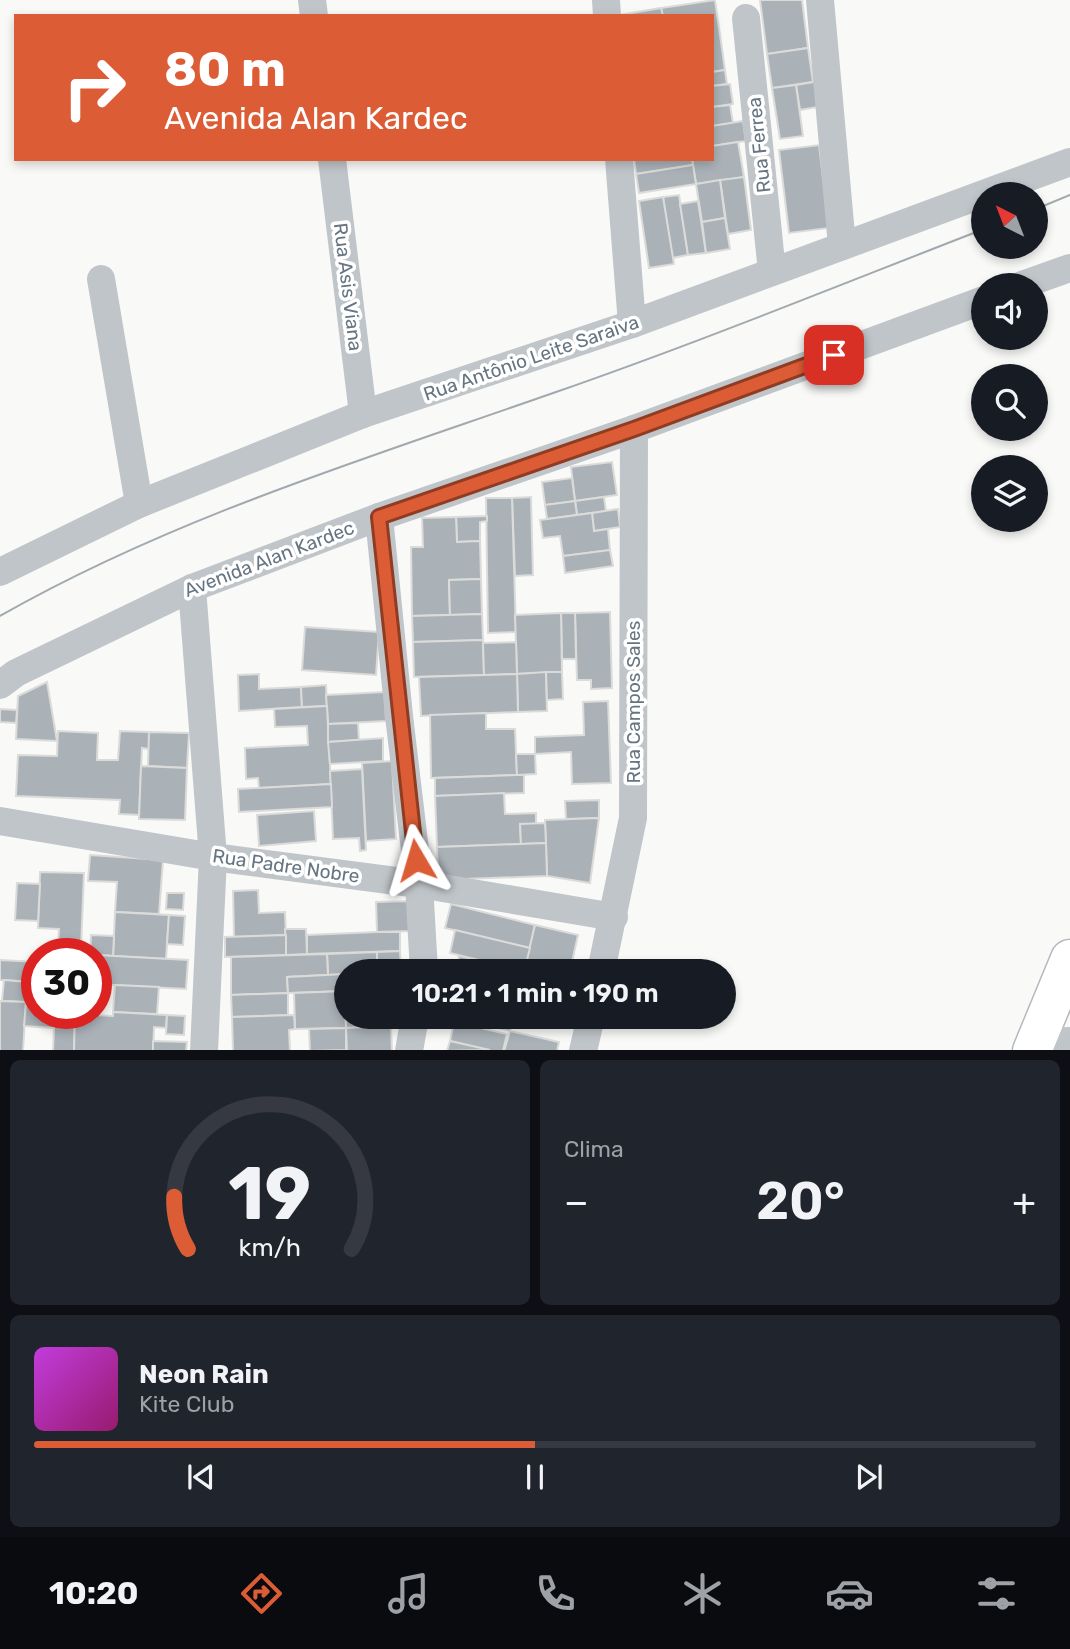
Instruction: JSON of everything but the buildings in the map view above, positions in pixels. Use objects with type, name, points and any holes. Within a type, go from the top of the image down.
[{"type":"main road","points":[[1046,1044],[1070,959]]},
{"type":"street","points":[[820,0],[842,246]]},
{"type":"street","name":"Rua Ferrea","points":[[746,18],[772,272]]},
{"type":"street","name":"Rua Asis Viana","points":[[332,161],[363,414]]},
{"type":"street","points":[[619,161],[632,324]]},
{"type":"street","name":"Rua Antônio Leite Saraiva","points":[[0,572],[139,504],[363,414],[632,324],[1070,162]]},
{"type":"street","points":[[1048,276],[1070,268]]},
{"type":"street","points":[[101,279],[139,504]]},
{"type":"street","name":"Avenida Alan Kardec","points":[[0,685],[16,673],[192,588],[379,517],[634,429],[971,305]]},
{"type":"street","name":"Rua Campos Sales","points":[[604,959],[633,818],[634,429]]},
{"type":"street","points":[[379,517],[419,884],[423,959]]},
{"type":"street","points":[[192,588],[213,857],[204,1050]]},
{"type":"street","name":"Rua Padre Nobre","points":[[0,823],[213,857],[419,884],[614,916]]},
{"type":"street","points":[[409,1050],[413,1029]]},
{"type":"street","points":[[583,1050],[588,1029]]},
{"type":"tram line","points":[[1048,204],[1070,195]]},
{"type":"tram line","points":[[0,616],[66,581],[203,519],[343,466],[664,353],[971,234]]},
{"type":"route","points":[[416,860],[379,517],[634,429],[834,355]]}]
